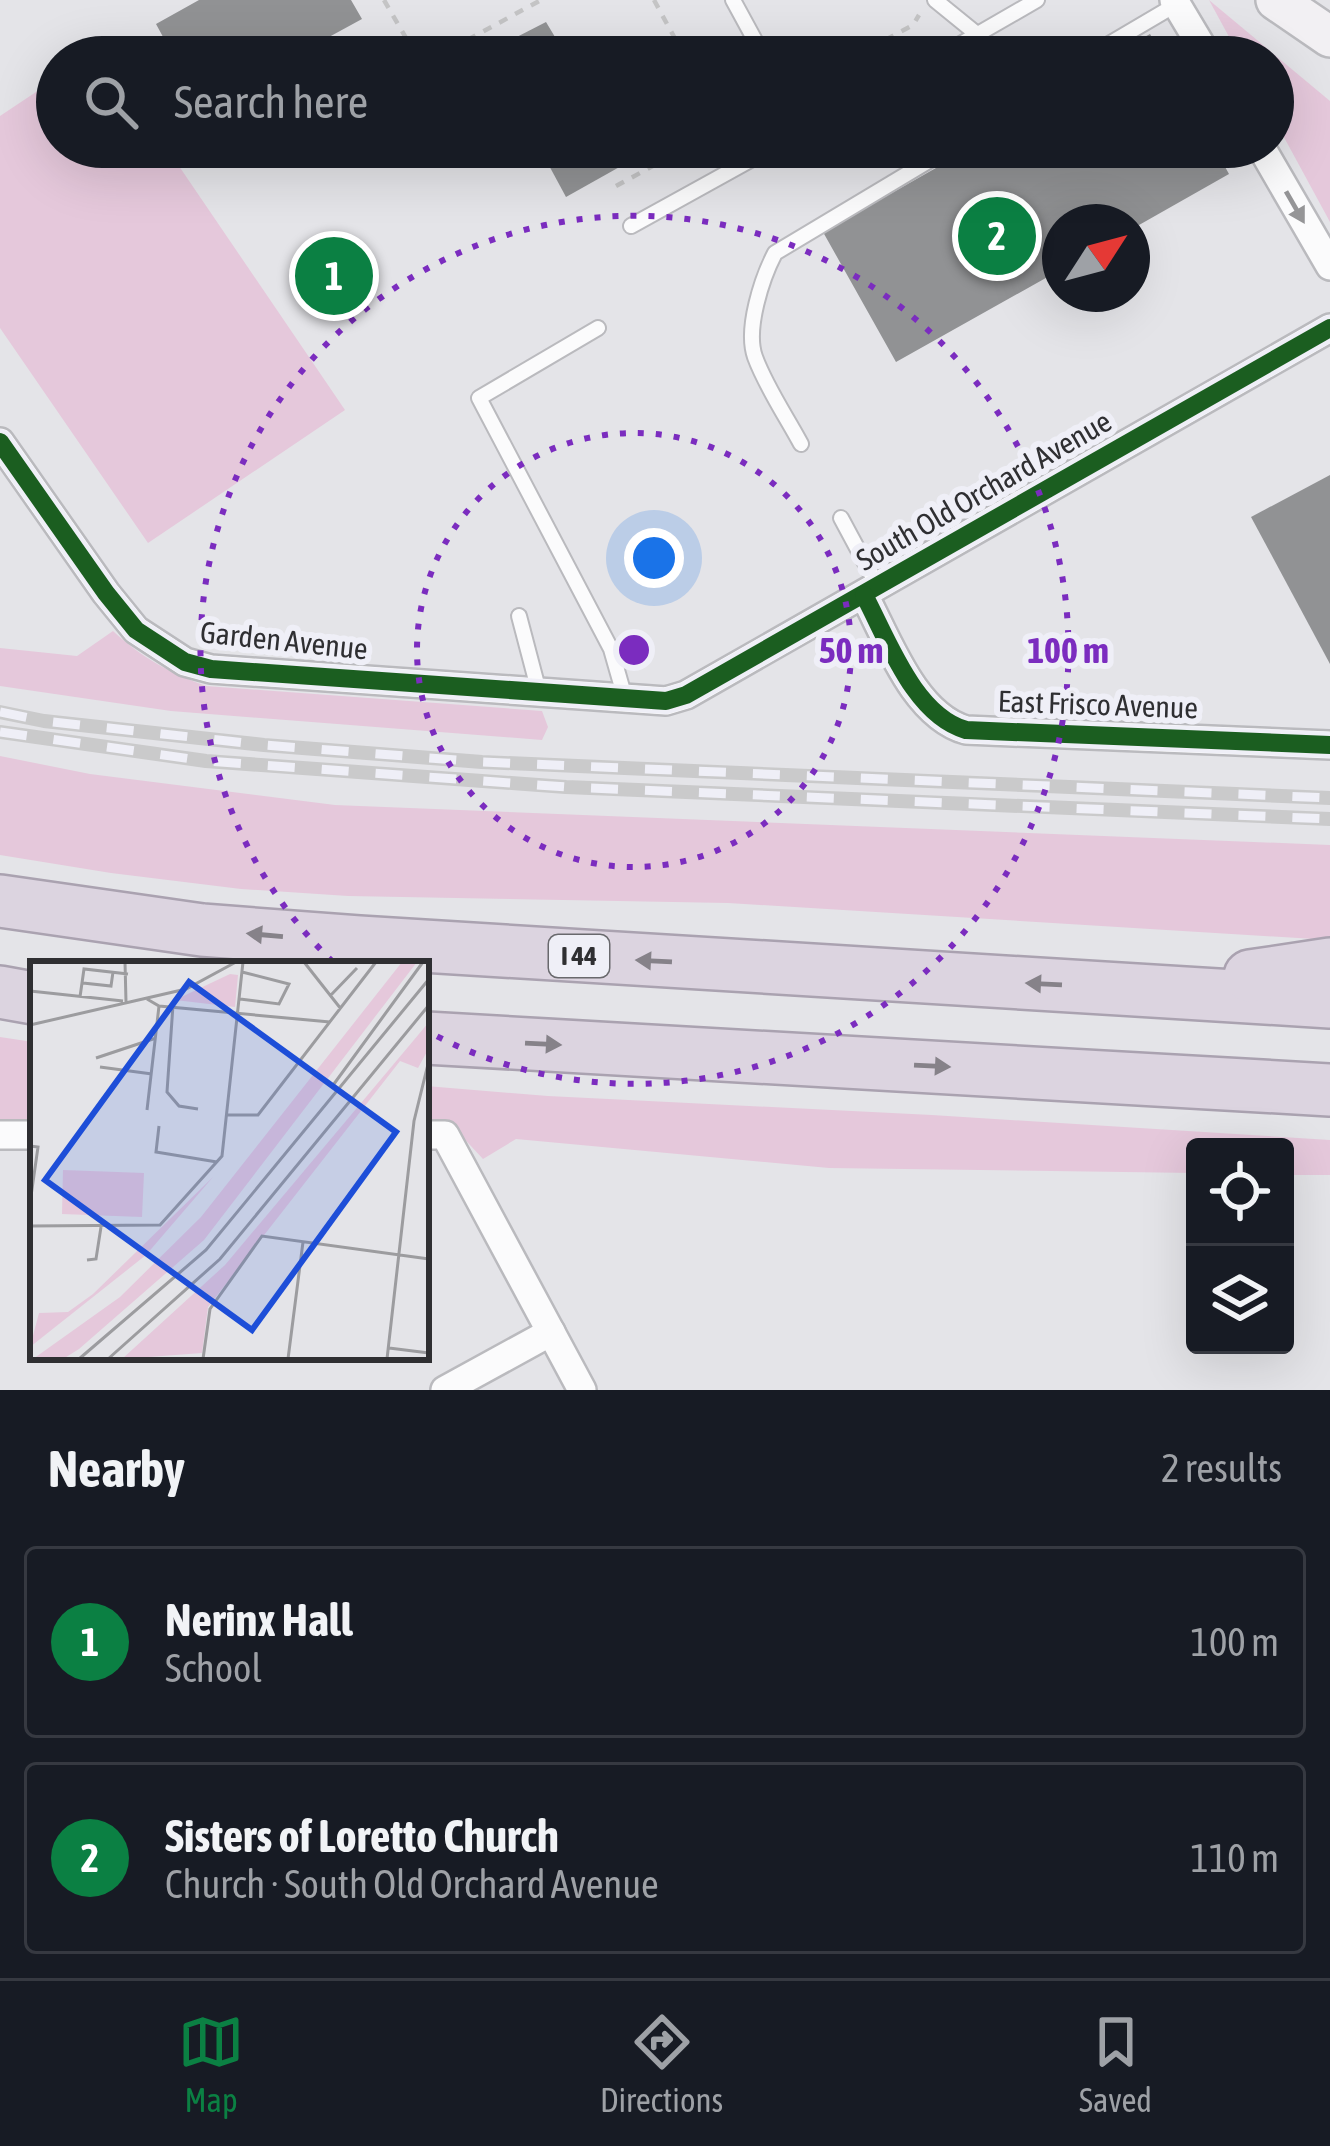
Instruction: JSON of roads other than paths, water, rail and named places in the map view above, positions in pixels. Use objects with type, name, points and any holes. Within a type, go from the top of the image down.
[{"type":"highway","name":"I 44","points":[[0,902],[202,930],[1330,1002]]},
{"type":"highway","points":[[1161,991],[1330,964]]},
{"type":"highway","points":[[0,992],[30,997]]},
{"type":"highway","points":[[429,1038],[1330,1090]]},
{"type":"main road","points":[[1276,0],[1325,26]]},
{"type":"street","points":[[1176,2],[1196,36]]},
{"type":"street","points":[[1273,168],[1330,266]]},
{"type":"street","name":"South Old Orchard Avenue","points":[[666,701],[871,591],[1330,328]]},
{"type":"street","name":"Garden Avenue","points":[[0,442],[136,630],[185,662],[211,669],[666,701]]},
{"type":"street","name":"East Frisco Avenue","points":[[871,591],[909,681],[951,725],[967,730],[1330,745]]},
{"type":"street","points":[[435,1135],[582,1390]]},
{"type":"street","points":[[445,1390],[551,1332]]},
{"type":"lane","points":[[733,0],[753,36]]},
{"type":"lane","points":[[935,0],[979,35],[1037,0]]},
{"type":"lane","points":[[1121,36],[1176,2]]},
{"type":"lane","points":[[631,226],[736,168]]},
{"type":"lane","points":[[801,444],[753,353],[764,275],[775,253],[917,168]]},
{"type":"lane","points":[[598,328],[479,398],[611,649],[625,698]]},
{"type":"lane","points":[[841,518],[871,591]]},
{"type":"lane","points":[[519,616],[539,692]]},
{"type":"railway","points":[[0,712],[264,745],[482,762],[1330,798]]},
{"type":"railway","points":[[0,732],[206,761],[566,787],[1330,819]]},
{"type":"place","name":"Sisters of Loretto Church","points":[[997,236]]},
{"type":"place","name":"Nerinx Hall","points":[[334,276]]}]
